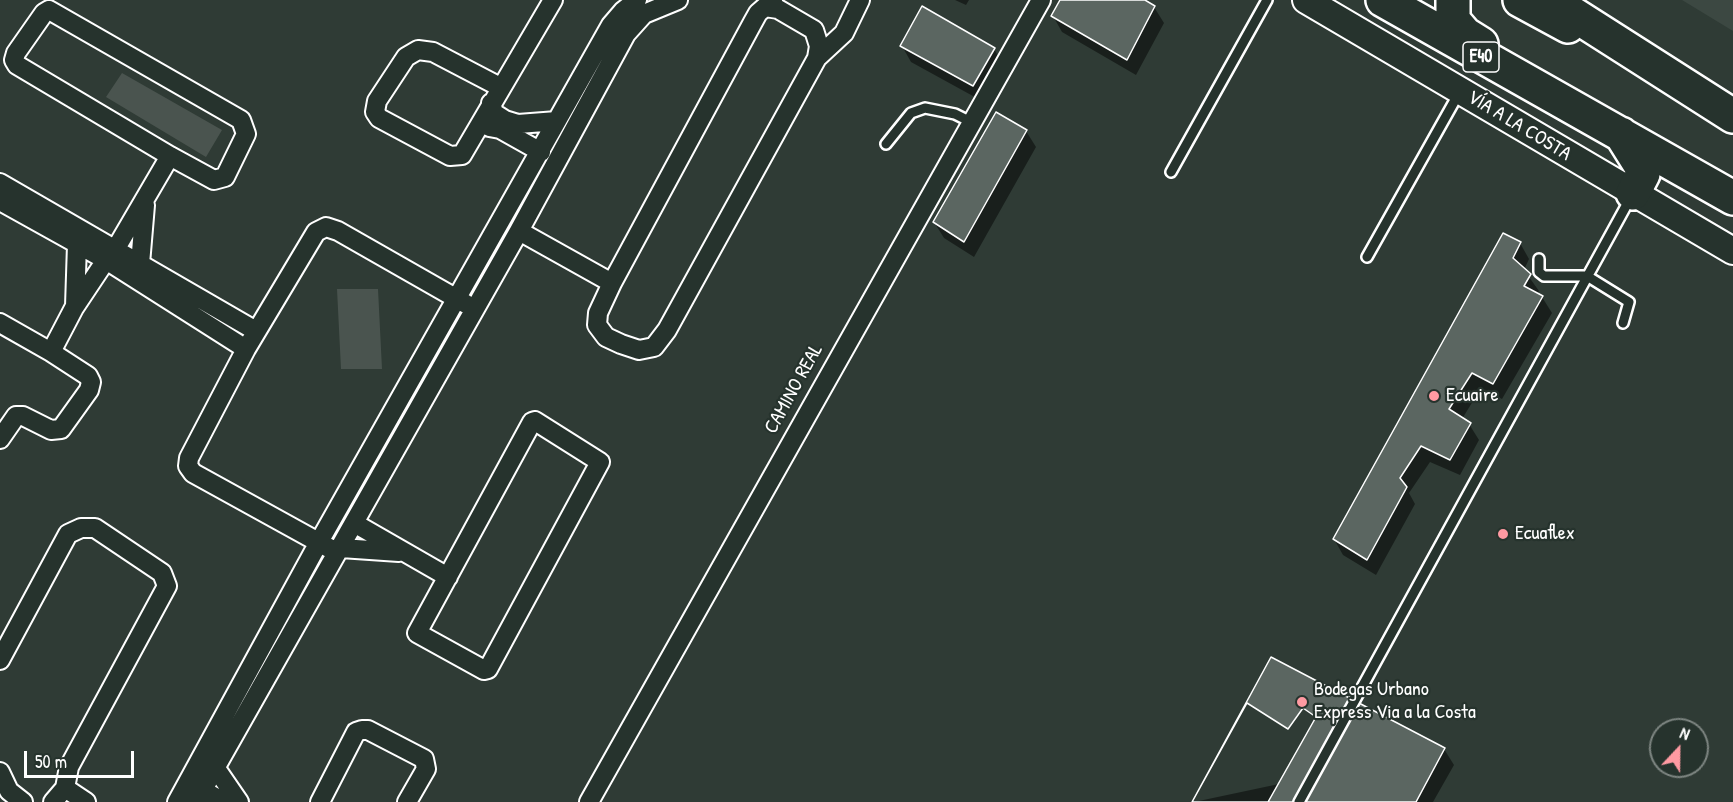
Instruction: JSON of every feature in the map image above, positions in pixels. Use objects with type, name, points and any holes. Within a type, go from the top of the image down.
[{"type":"highway","name":"VÍA A LA COSTA","points":[[1383,0],[1501,69],[1618,130],[1726,194]]},
{"type":"highway","points":[[1453,0],[1451,12],[1453,20],[1465,34],[1582,111]]},
{"type":"highway","points":[[1520,0],[1576,30],[1649,62]]},
{"type":"highway","points":[[1551,0],[1733,116]]},
{"type":"highway","points":[[1618,130],[1636,155],[1638,184],[1680,178],[1726,194]]},
{"type":"street","points":[[500,87],[433,52],[418,50],[406,57],[375,105],[375,112],[380,118],[450,156],[462,155],[553,0]]},
{"type":"street","points":[[177,802],[319,542],[611,25],[623,10],[637,0]]},
{"type":"street","points":[[224,802],[199,796],[519,231],[601,80],[636,21],[644,14],[678,0]]},
{"type":"street","points":[[817,58],[819,46],[814,30],[769,3],[753,22],[612,283],[598,313],[597,325],[606,337],[639,350],[654,347],[668,330],[817,58],[844,33],[860,0]]},
{"type":"street","name":"CAMINO REAL","points":[[589,802],[1041,0]]},
{"type":"street","name":"VÍA A LA COSTA","points":[[1306,0],[1460,91],[1638,184],[1733,251]]},
{"type":"street","points":[[54,11],[241,120],[246,134],[225,177],[220,180],[214,180],[170,156],[17,65],[14,60],[16,53],[44,13],[54,11]]},
{"type":"street","points":[[585,71],[601,80]]},
{"type":"street","points":[[491,103],[494,113],[518,124],[557,120]]},
{"type":"street","points":[[479,124],[500,129],[541,152]]},
{"type":"street","points":[[51,352],[74,308],[111,255],[170,156]]},
{"type":"street","points":[[0,183],[180,297],[256,331]]},
{"type":"street","points":[[140,264],[145,198]]},
{"type":"street","points":[[0,201],[77,244],[140,264],[246,349]]},
{"type":"street","points":[[404,552],[339,550],[319,542],[193,473],[188,466],[189,458],[256,331],[316,232],[326,227],[338,231],[475,309]]},
{"type":"street","points":[[519,231],[612,283]]},
{"type":"street","points":[[74,308],[77,244]]},
{"type":"street","points":[[509,248],[558,253]]},
{"type":"street","points":[[0,323],[51,352],[88,376],[91,382],[89,390],[62,429],[51,430],[23,416],[16,416],[0,439]]},
{"type":"street","points":[[535,421],[600,462],[488,669],[484,670],[417,633],[448,577],[532,422],[535,421]]},
{"type":"street","points":[[354,523],[448,577]]},
{"type":"street","points":[[0,660],[68,534],[81,528],[95,528],[162,573],[167,586],[69,767],[65,788],[53,802]]},
{"type":"street","points":[[320,802],[356,732],[368,730],[424,759],[426,769],[407,802]]},
{"type":"street","points":[[215,768],[239,802]]},
{"type":"street","points":[[0,772],[9,791],[23,802]]},
{"type":"street","points":[[65,788],[86,802]]},
{"type":"lane","points":[[1171,172],[1267,0]]},
{"type":"lane","points":[[1367,257],[1460,91]]},
{"type":"lane","points":[[886,144],[911,113],[925,108],[955,114],[971,122]]},
{"type":"lane","points":[[1299,802],[1638,184]]},
{"type":"lane","points":[[1539,259],[1539,272],[1544,276],[1587,276],[1629,302],[1623,323]]},
{"type":"shaded area","points":[[1682,0],[1733,0],[1733,31]]},
{"type":"shaded area","points":[[122,73],[222,130],[206,157],[106,97]]},
{"type":"shaded area","points":[[337,289],[378,289],[382,369],[341,369]]},
{"type":"building","points":[[1060,0],[1145,0],[1155,6],[1127,60],[1051,16]]},
{"type":"building","points":[[922,6],[995,48],[973,86],[900,46]]},
{"type":"building","points":[[996,112],[1027,130],[964,242],[933,222]]},
{"type":"building","name":"Ecuaire","points":[[1503,233],[1521,242],[1513,258],[1531,274],[1524,286],[1543,296],[1493,384],[1472,373],[1449,409],[1471,423],[1450,460],[1421,446],[1400,478],[1407,487],[1367,560],[1333,539]]},
{"type":"building","name":"Bodegas Urbano Express Via a la Costa","points":[[1271,657],[1445,748],[1416,802],[1192,802]]},
{"type":"building","points":[[1247,703],[1288,729],[1303,708],[1316,717],[1268,802],[1192,802]]},
{"type":"place","name":"Ecuaire","points":[[1434,396]]},
{"type":"place","name":"Ecuaflex","points":[[1503,534]]},
{"type":"place","name":"Bodegas Urbano Express Via a la Costa","points":[[1302,702]]}]
